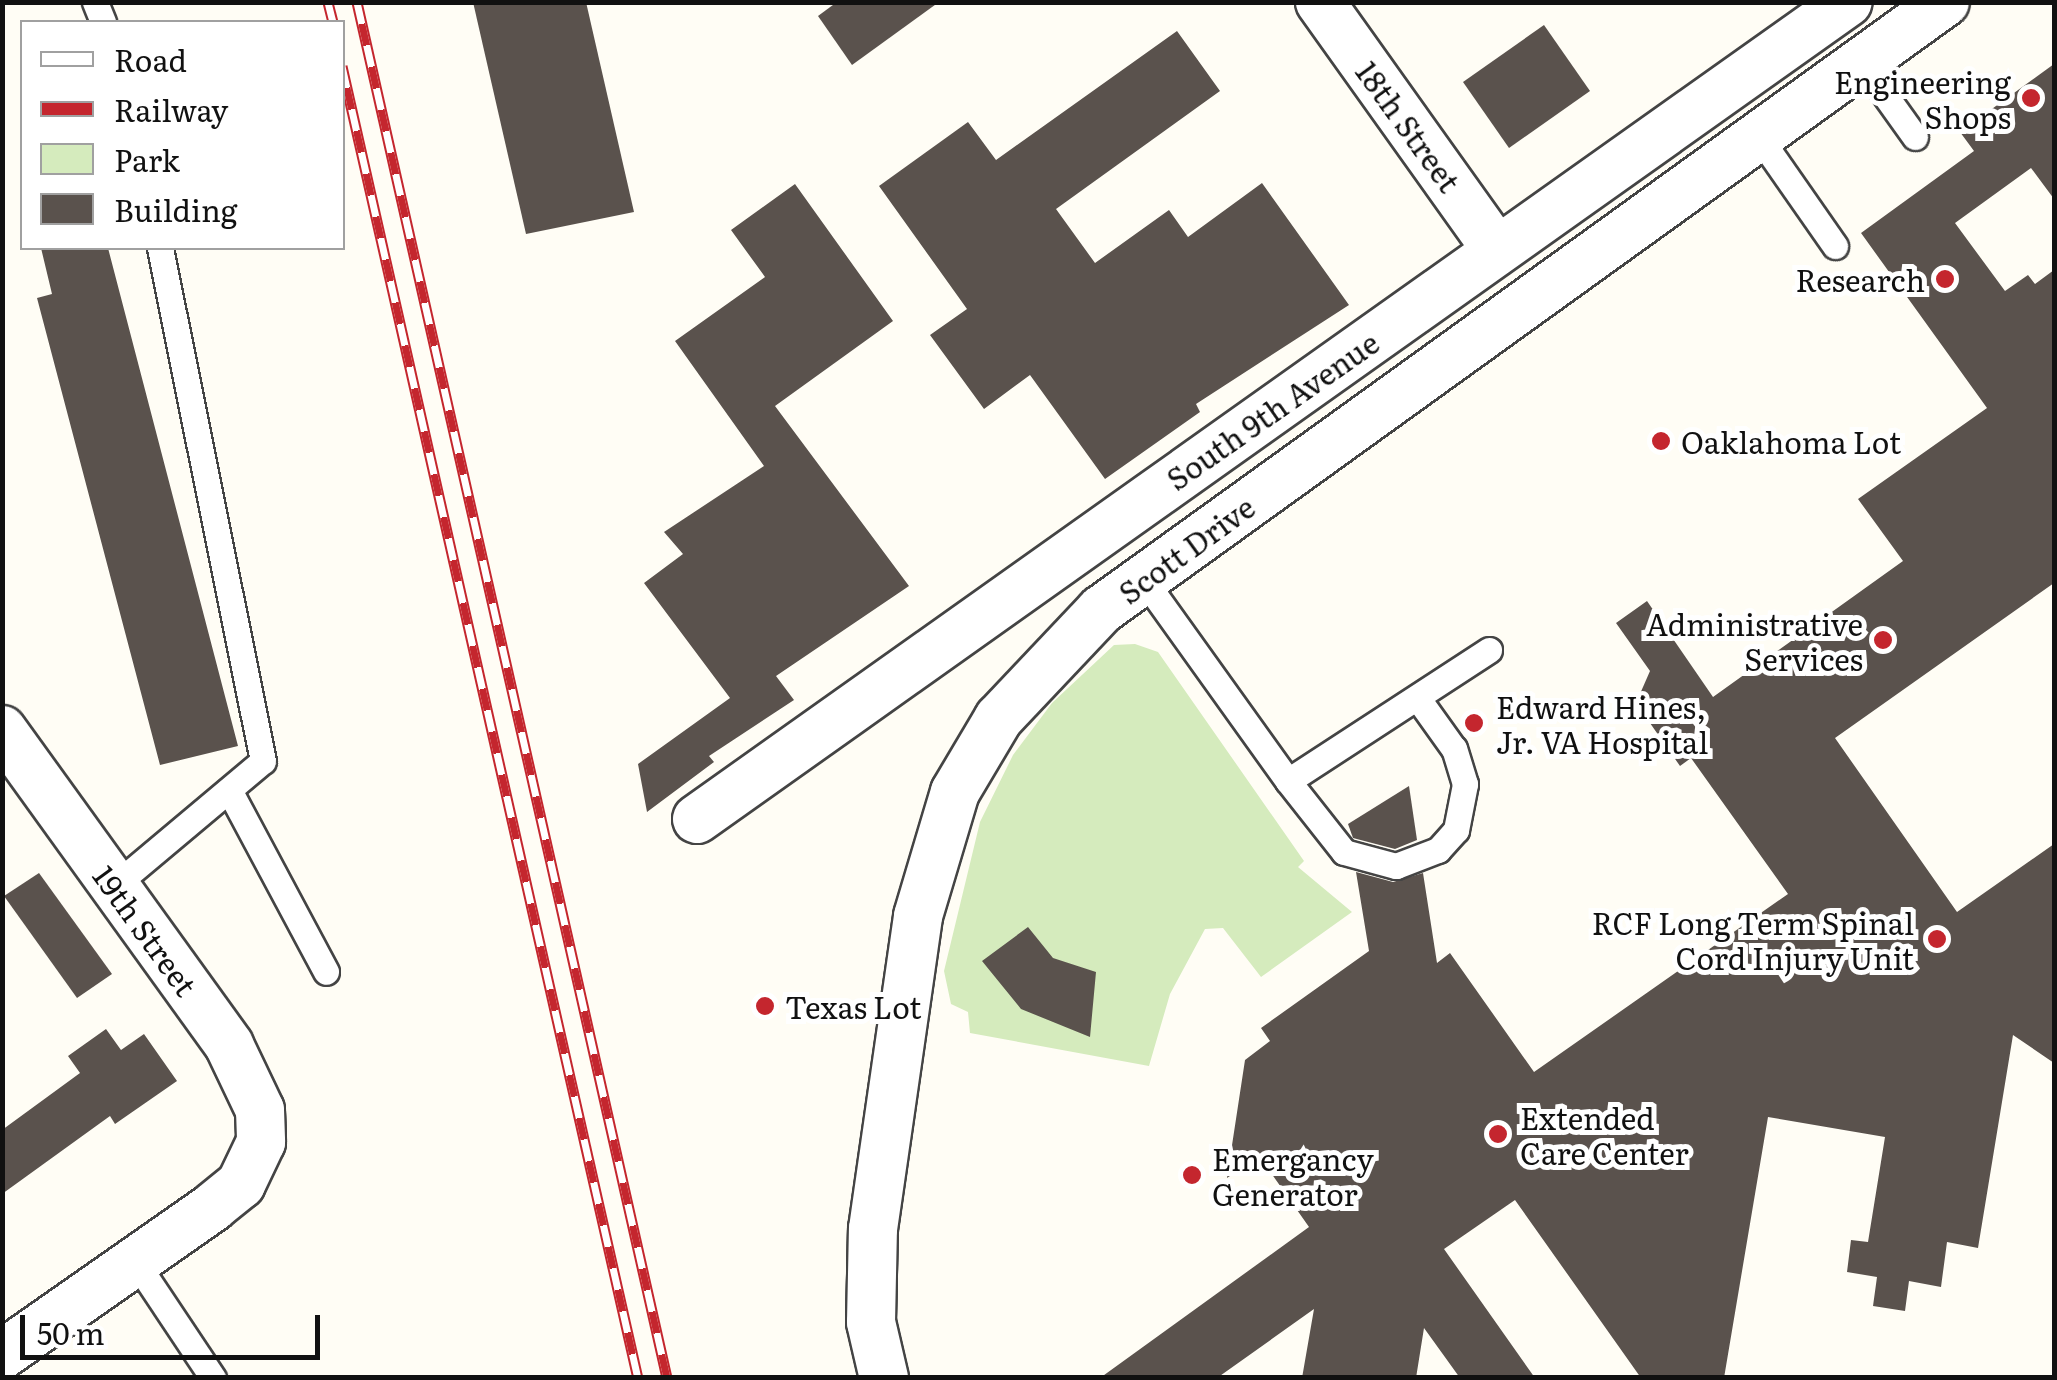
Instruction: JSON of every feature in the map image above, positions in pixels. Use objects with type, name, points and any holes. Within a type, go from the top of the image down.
[{"type":"street","name":"18th Street","points":[[1320,2],[1497,250]]},
{"type":"street","name":"South 9th Avenue","points":[[697,819],[1848,2]]},
{"type":"street","name":"Scott Drive","points":[[884,1378],[871,1322],[873,1229],[918,916],[955,792],[999,718],[1050,657],[1144,580],[1946,2]]},
{"type":"street","name":"19th Street","points":[[2,730],[228,1045],[260,1110],[262,1142],[240,1184],[135,1262]]},
{"type":"street","points":[[2,1355],[135,1262]]},
{"type":"lane","points":[[1862,63],[1915,137]]},
{"type":"lane","points":[[1759,137],[1835,246]]},
{"type":"lane","points":[[114,886],[263,761],[160,250]]},
{"type":"lane","points":[[1144,580],[1288,781],[1344,852],[1396,866],[1438,850],[1456,830],[1465,784],[1454,749],[1420,700]]},
{"type":"lane","points":[[1288,781],[1420,700],[1489,650]]},
{"type":"lane","points":[[229,790],[326,972]]},
{"type":"lane","points":[[135,1262],[214,1378]]},
{"type":"green space","points":[[1135,644],[1158,652],[1304,861],[1298,867],[1352,912],[1261,977],[1223,928],[1205,929],[1170,994],[1149,1066],[970,1033],[968,1012],[951,1004],[944,971],[980,822],[1013,755],[1052,703],[1114,645]]},
{"type":"building","points":[[473,2],[586,2],[634,212],[526,234]]},
{"type":"building","points":[[837,2],[939,2],[852,65],[818,16]]},
{"type":"building","points":[[1544,25],[1590,91],[1509,148],[1463,82]]},
{"type":"building","points":[[1177,31],[1220,91],[1056,209],[1095,263],[1169,210],[1188,237],[1262,183],[1349,305],[1196,404],[1200,412],[1105,479],[1030,375],[984,409],[930,335],[967,309],[879,186],[968,122],[996,160]]},
{"type":"building","points":[[2054,64],[2054,199],[2031,168],[1955,223],[2005,291],[2028,275],[2035,284],[2054,270],[2054,583],[1835,738],[1957,912],[2054,844],[2054,1063],[2013,1035],[1978,1248],[1947,1242],[1941,1287],[1909,1281],[1905,1311],[1873,1306],[1877,1277],[1847,1272],[1851,1240],[1868,1242],[1885,1137],[1768,1117],[1724,1378],[1641,1378],[1515,1200],[1444,1249],[1535,1378],[1460,1378],[1424,1328],[1416,1378],[1302,1378],[1314,1309],[1217,1378],[1100,1378],[1309,1227],[1259,1156],[1227,1178],[1245,1060],[1270,1041],[1261,1028],[1369,951],[1356,872],[1393,882],[1423,873],[1437,963],[1450,953],[1534,1072],[1788,894],[1691,758],[1680,766],[1636,703],[1650,671],[1616,623],[1647,601],[1713,697],[1903,561],[1858,499],[1987,408],[1861,233],[1974,151],[1960,132]]},
{"type":"building","points":[[795,184],[893,321],[775,406],[909,586],[776,676],[794,700],[709,756],[714,762],[647,812],[638,764],[730,698],[644,583],[683,554],[664,532],[764,466],[675,341],[765,277],[731,230]]},
{"type":"building","points":[[41,250],[109,250],[238,746],[160,765],[37,298],[52,294]]},
{"type":"building","points":[[1409,786],[1417,840],[1395,849],[1353,838],[1348,824]]},
{"type":"building","points":[[39,873],[112,974],[77,998],[4,896]]},
{"type":"building","points":[[1028,927],[1053,958],[1096,972],[1090,1037],[1021,1009],[982,961]]},
{"type":"building","points":[[106,1029],[121,1050],[144,1034],[177,1081],[115,1124],[110,1116],[2,1194],[2,1130],[80,1073],[68,1056]]},
{"type":"railway","points":[[328,2],[332,20]]},
{"type":"railway","points":[[357,2],[667,1378]]},
{"type":"railway","points":[[345,79],[638,1378]]},
{"type":"place","name":"Engineering Shops","points":[[2031,98]]},
{"type":"place","name":"Research","points":[[1945,279]]},
{"type":"place","name":"Oaklahoma Lot","points":[[1661,441]]},
{"type":"place","name":"Administrative Services","points":[[1883,640]]},
{"type":"place","name":"Edward Hines, Jr. VA Hospital","points":[[1474,723]]},
{"type":"place","name":"RCF Long Term Spinal Cord Injury Unit","points":[[1937,939]]},
{"type":"place","name":"Texas Lot","points":[[765,1006]]},
{"type":"place","name":"Extended Care Center","points":[[1498,1134]]},
{"type":"place","name":"Emergancy Generator","points":[[1192,1175]]}]
